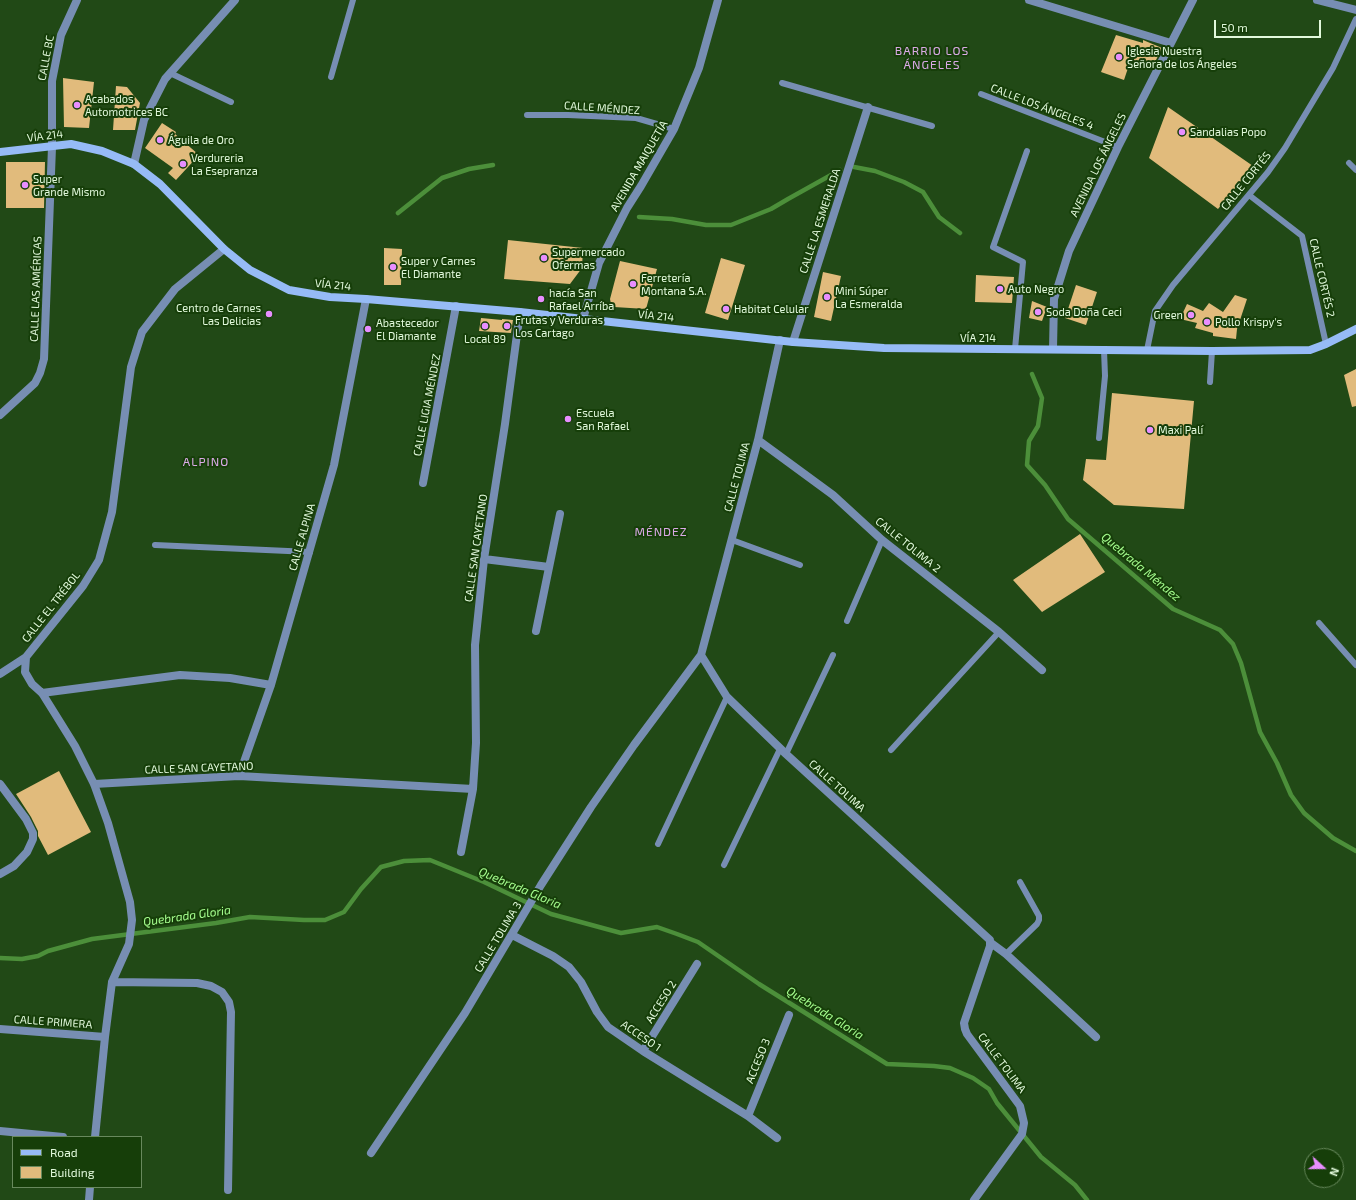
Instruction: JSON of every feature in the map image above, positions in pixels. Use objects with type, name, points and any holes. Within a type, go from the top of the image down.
[{"type":"main road","name":"VÍA 214","points":[[0,152],[71,144],[102,151],[134,164],[160,184],[224,249],[250,270],[290,290],[330,297],[456,306],[793,342],[884,348],[1212,351],[1310,350],[1356,330]]},
{"type":"street","name":"CALLE BC","points":[[52,147],[52,81],[61,35],[77,0]]},
{"type":"street","points":[[134,164],[144,120],[165,79],[235,0]]},
{"type":"street","name":"AVENIDA MAIQUETÍA","points":[[583,319],[599,262],[627,208],[674,130],[699,68],[718,0]]},
{"type":"street","points":[[1029,0],[1171,43]]},
{"type":"street","name":"AVENIDA LOS ÁNGELES","points":[[1053,349],[1054,299],[1069,251],[1118,147],[1193,0]]},
{"type":"street","points":[[1317,0],[1356,10]]},
{"type":"street","name":"CALLE LA ESMERALDA","points":[[793,342],[868,107]]},
{"type":"street","name":"CALLE LAS AMÉRICAS","points":[[0,415],[35,383],[44,359],[52,147]]},
{"type":"street","name":"CALLE EL TRÉBOL","points":[[95,1136],[112,982],[129,944],[132,920],[130,902],[108,823],[94,784],[75,746],[42,693],[32,684],[25,672],[26,657],[83,586],[99,560],[112,512],[131,367],[142,332],[176,288],[224,249]]},
{"type":"street","name":"CALLE ALPINA","points":[[239,776],[271,685],[334,465],[366,299]]},
{"type":"street","name":"CALLE LIGIA MÉNDEZ","points":[[423,484],[456,306]]},
{"type":"street","name":"CALLE SAN CAYETANO","points":[[461,852],[473,789],[476,743],[475,645],[484,559],[505,424],[520,312]]},
{"type":"street","name":"CALLE TOLIMA","points":[[780,340],[758,440],[701,655],[727,697],[783,752],[990,940],[991,943],[964,1023],[965,1029],[967,1034],[1020,1106],[1024,1123],[1022,1134],[974,1200]]},
{"type":"street","name":"CALLE TOLIMA 2","points":[[758,440],[833,495],[882,540],[999,632],[1042,670]]},
{"type":"street","points":[[536,631],[560,514]]},
{"type":"street","points":[[484,559],[549,567]]},
{"type":"street","name":"CALLE TOLIMA 3","points":[[371,1153],[465,1013],[541,885],[634,745],[701,655]]},
{"type":"street","points":[[0,674],[26,657]]},
{"type":"street","points":[[42,693],[180,676],[230,678],[271,685]]},
{"type":"street","name":"CALLE SAN CAYETANO","points":[[94,784],[239,776],[473,789]]},
{"type":"street","points":[[0,784],[26,819],[33,833],[33,839],[27,852],[14,866],[0,874]]},
{"type":"street","name":"ACCESO 1","points":[[512,935],[553,956],[569,967],[581,982],[597,1012],[608,1027],[643,1051],[748,1116],[777,1138]]},
{"type":"street","points":[[991,943],[1006,954],[1096,1037]]},
{"type":"street","name":"ACCESO 2","points":[[643,1051],[697,964]]},
{"type":"street","points":[[112,982],[197,983],[211,986],[222,992],[229,1002],[232,1012],[228,1190]]},
{"type":"street","name":"ACCESO 3","points":[[748,1116],[789,1015]]},
{"type":"street","name":"CALLE PRIMERA","points":[[0,1029],[105,1037]]},
{"type":"street","points":[[0,1131],[52,1136]]},
{"type":"street","points":[[89,1200],[90,1188]]},
{"type":"lane","points":[[331,77],[353,0]]},
{"type":"lane","name":"CALLE CORTÉS","points":[[1147,350],[1155,311],[1173,285],[1268,172],[1285,148],[1333,68],[1356,19]]},
{"type":"lane","points":[[170,73],[231,102]]},
{"type":"lane","points":[[782,83],[932,126]]},
{"type":"lane","name":"CALLE LOS ÁNGELES 4","points":[[981,94],[1118,147]]},
{"type":"lane","name":"CALLE MÉNDEZ","points":[[527,115],[576,115],[636,118],[674,130]]},
{"type":"lane","points":[[1015,350],[1023,262],[993,248],[1027,151]]},
{"type":"lane","points":[[1349,163],[1356,170]]},
{"type":"lane","name":"CALLE CORTÉS 2","points":[[1249,194],[1302,236],[1326,344]]},
{"type":"lane","points":[[1099,438],[1105,376],[1104,350]]},
{"type":"lane","points":[[1210,382],[1212,351]]},
{"type":"lane","points":[[732,540],[800,565]]},
{"type":"lane","points":[[847,621],[882,540]]},
{"type":"lane","points":[[155,545],[310,552]]},
{"type":"lane","points":[[1319,623],[1356,665]]},
{"type":"lane","points":[[891,750],[999,632]]},
{"type":"lane","points":[[724,865],[833,655]]},
{"type":"lane","points":[[658,844],[727,697]]},
{"type":"lane","points":[[1006,954],[1039,920],[1039,916],[1020,882]]},
{"type":"building","name":"Iglesia Nuestra Señora de los Ángeles","points":[[1116,35],[1143,43],[1143,40],[1162,48],[1152,68],[1131,59],[1124,80],[1101,72]]},
{"type":"building","name":"Acabados Automotrices BC","points":[[63,78],[94,82],[89,128],[64,127]]},
{"type":"building","points":[[116,86],[127,87],[140,103],[135,130],[113,130]]},
{"type":"building","name":"Sandalias Popo","points":[[1168,107],[1253,166],[1218,209],[1149,158]]},
{"type":"building","points":[[162,123],[176,132],[175,134],[199,155],[176,180],[168,173],[173,168],[145,148]]},
{"type":"building","name":"Super Grande Mismo","points":[[6,162],[45,162],[44,208],[6,208]]},
{"type":"building","name":"Supermercado Ofermas","points":[[508,240],[583,248],[582,268],[570,284],[504,279]]},
{"type":"building","name":"Super y Carnes El Diamante","points":[[384,248],[402,249],[401,285],[384,285]]},
{"type":"building","points":[[721,258],[745,265],[728,320],[705,313]]},
{"type":"building","name":"Ferretería Montana S.A.","points":[[620,261],[657,269],[646,309],[614,307],[611,304],[610,299]]},
{"type":"building","name":"Mini Súper La Esmeralda","points":[[823,272],[841,276],[831,321],[814,317]]},
{"type":"building","name":"Auto Negro","points":[[976,275],[1014,277],[1012,303],[975,302]]},
{"type":"building","points":[[1076,285],[1097,292],[1086,325],[1065,318]]},
{"type":"building","points":[[1235,295],[1247,299],[1237,329],[1236,339],[1213,336],[1213,333],[1195,328],[1197,323],[1180,319],[1187,304],[1203,311],[1209,303],[1223,312]]},
{"type":"building","name":"Soda Doña Ceci","points":[[1032,301],[1047,307],[1042,321],[1029,318]]},
{"type":"building","points":[[481,318],[513,320],[511,333],[479,331]]},
{"type":"building","points":[[1356,369],[1356,406],[1352,407],[1344,375]]},
{"type":"building","name":"Maxi Palí","points":[[1112,393],[1194,401],[1184,509],[1114,505],[1083,480],[1086,459],[1106,460]]},
{"type":"building","points":[[1080,534],[1105,572],[1042,612],[1013,580]]},
{"type":"building","points":[[59,771],[91,832],[48,855],[38,836],[38,831],[31,817],[16,794]]},
{"type":"waterway","name":"Quebrada Méndez","points":[[398,213],[442,178],[469,169],[493,165]]},
{"type":"waterway","name":"Quebrada Méndez","points":[[854,167],[875,171],[904,182],[923,192],[939,217],[960,233]]},
{"type":"waterway","name":"Quebrada Méndez","points":[[639,217],[672,219],[706,225],[731,225],[771,209],[840,170]]},
{"type":"waterway","name":"Quebrada Méndez","points":[[1032,374],[1042,398],[1038,426],[1029,441],[1027,465],[1045,485],[1068,519],[1173,609],[1220,630],[1233,644],[1241,663],[1260,732],[1277,763],[1291,795],[1304,813],[1333,838],[1356,851]]},
{"type":"waterway","name":"Quebrada Gloria","points":[[0,958],[22,959],[38,956],[48,951],[92,939],[216,923],[250,917],[325,920],[344,912],[361,889],[381,867],[404,861],[430,860],[484,882],[551,914],[621,933],[657,927],[698,942],[759,984],[887,1064],[950,1068],[973,1078],[989,1089],[997,1103],[1041,1157],[1075,1185],[1087,1200]]},
{"type":"place","name":"Iglesia Nuestra Señora de los Ángeles","points":[[1119,57]]},
{"type":"place","name":"Acabados Automotrices BC","points":[[77,105]]},
{"type":"place","name":"Sandalias Popo","points":[[1182,132]]},
{"type":"place","name":"Águila de Oro","points":[[160,140]]},
{"type":"place","name":"Verdureria La Esepranza","points":[[183,164]]},
{"type":"place","name":"Super Grande Mismo","points":[[25,185]]},
{"type":"place","name":"Supermercado Ofermas","points":[[544,258]]},
{"type":"place","name":"Super y Carnes El Diamante","points":[[393,267]]},
{"type":"place","name":"Ferretería Montana S.A.","points":[[633,284]]},
{"type":"place","name":"Auto Negro","points":[[1000,289]]},
{"type":"place","name":"Mini Súper La Esmeralda","points":[[827,297]]},
{"type":"place","name":"hacía San Rafael Arríba","points":[[541,299]]},
{"type":"place","name":"Habitat Celular","points":[[726,309]]},
{"type":"place","name":"Soda Doña Ceci","points":[[1038,312]]},
{"type":"place","name":"Centro de Carnes Las Delicias","points":[[269,314]]},
{"type":"place","name":"Green","points":[[1191,315]]},
{"type":"place","name":"Pollo Krispy's","points":[[1207,322]]},
{"type":"place","name":"Local 89","points":[[485,326]]},
{"type":"place","name":"Frutas y Verduras Los Cartago","points":[[507,326]]},
{"type":"place","name":"Abastecedor El Diamante","points":[[368,329]]},
{"type":"place","name":"Escuela San Rafael","points":[[568,419]]},
{"type":"place","name":"Maxi Palí","points":[[1150,430]]},
{"type":"district","name":"BARRIO LOS ÁNGELES","points":[[932,58]]},
{"type":"district","name":"ALPINO","points":[[206,462]]},
{"type":"district","name":"MÉNDEZ","points":[[661,532]]}]
